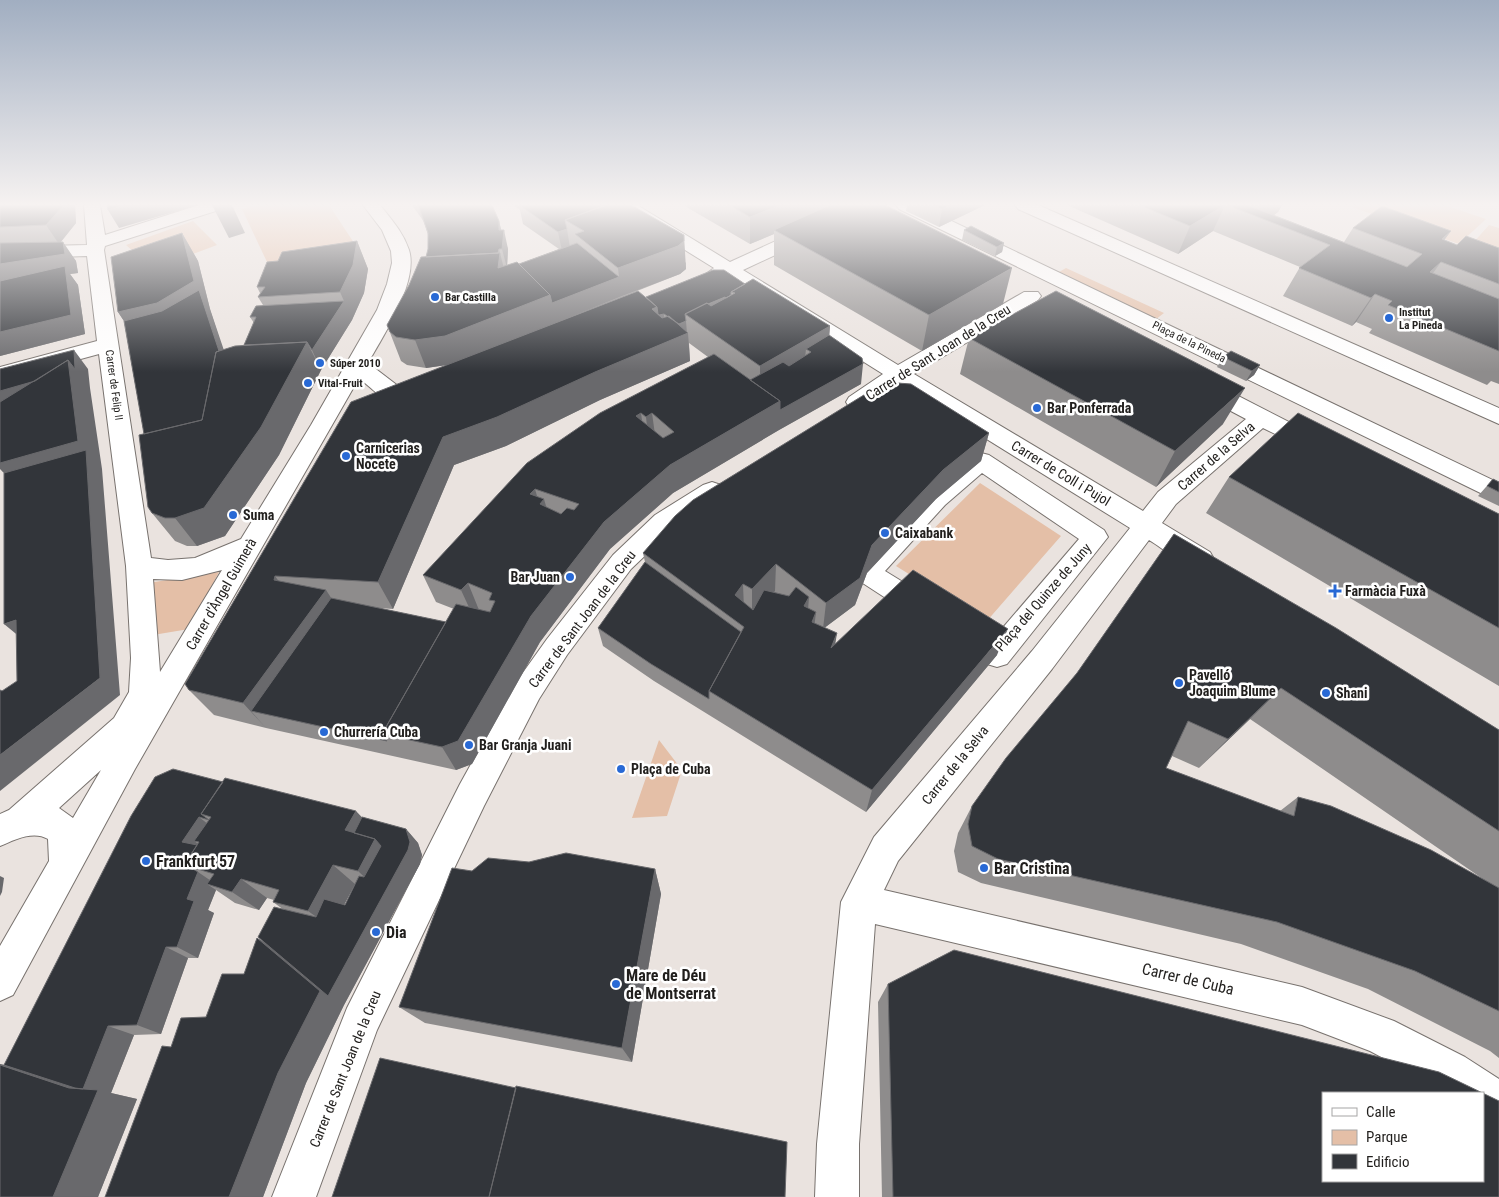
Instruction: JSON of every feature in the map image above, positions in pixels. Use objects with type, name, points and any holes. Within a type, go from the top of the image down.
[{"type":"street","name":"Carrer de Felip II","points":[[10,825],[124,728],[144,693],[146,658],[139,566],[98,261]]},
{"type":"street","name":"Carrer d'Àngel Guimerà","points":[[0,982],[124,759],[247,547],[322,425],[387,310],[397,284],[401,261]]},
{"type":"street","name":"Carrer de Coll i Pujol","points":[[715,261],[1222,571]]},
{"type":"street","points":[[694,283],[746,261]]},
{"type":"street","name":"Plaça de la Pineda","points":[[1020,261],[1499,493]]},
{"type":"street","points":[[1149,261],[1499,417]]},
{"type":"street","name":"Carrer de Sant Joan de la Creu","points":[[832,417],[898,374],[1040,301],[1009,284]]},
{"type":"street","points":[[0,374],[108,345]]},
{"type":"street","points":[[356,365],[407,393],[373,406]]},
{"type":"street","points":[[1180,375],[1334,455]]},
{"type":"street","points":[[322,425],[348,416]]},
{"type":"street","name":"Carrer de la Selva","points":[[837,1197],[838,1144],[859,902],[886,849],[1148,526],[1167,498],[1261,418]]},
{"type":"street","name":"Plaça del Quinze de Juny","points":[[981,462],[1095,537],[997,655],[867,573],[936,498],[981,462]]},
{"type":"street","name":"Carrer de Sant Joan de la Creu","points":[[294,1197],[361,1022],[472,795],[528,690],[622,562],[664,522],[732,479]]},
{"type":"street","points":[[139,566],[162,572],[188,570],[218,562],[247,547]]},
{"type":"street","points":[[10,825],[46,819],[64,831],[66,863]]},
{"type":"street","name":"Carrer de Cuba","points":[[859,902],[1302,1006],[1380,1035],[1451,1071],[1482,1092]]},
{"type":"street","name":"Carrer de Cuba","points":[[1484,1093],[1499,1103]]},
{"type":"green space","points":[[144,261],[175,261],[153,269]]},
{"type":"green space","points":[[266,261],[341,261],[275,279]]},
{"type":"green space","points":[[1066,268],[1164,313],[1151,323],[1052,276]]},
{"type":"green space","points":[[980,483],[1061,536],[986,622],[896,566]]},
{"type":"green space","points":[[219,572],[189,629],[153,635],[148,583]]},
{"type":"green space","points":[[659,740],[682,770],[667,816],[632,818]]},
{"type":"building","points":[[0,261],[20,261],[0,264]]},
{"type":"building","points":[[111,261],[189,261],[194,281],[157,303],[118,312]]},
{"type":"building","points":[[354,261],[340,292],[258,297],[265,287],[257,287],[267,262]]},
{"type":"building","points":[[419,261],[499,261],[498,268],[517,262],[550,295],[445,336],[415,340],[396,337],[390,332],[387,325],[409,285]]},
{"type":"building","points":[[528,261],[599,261],[619,277],[552,303],[550,295],[519,264]]},
{"type":"building","points":[[609,261],[637,261],[618,268]]},
{"type":"building","points":[[830,261],[998,261],[1012,268],[929,315]]},
{"type":"building","points":[[1309,261],[1391,261],[1407,267],[1414,261],[1499,261],[1499,284],[1441,262],[1430,272],[1499,299],[1499,351],[1388,305],[1392,301],[1375,294],[1371,298],[1299,268]]},
{"type":"building","points":[[65,266],[71,315],[0,332],[0,281]]},
{"type":"building","points":[[713,270],[724,270],[745,284],[731,292],[731,295],[726,298],[707,303],[685,314],[686,321],[679,324],[664,314],[659,315],[657,307],[646,297]]},
{"type":"building","points":[[753,279],[830,326],[760,366],[685,314],[707,303],[711,306],[735,293],[731,292]]},
{"type":"building","points":[[199,290],[219,351],[216,352],[202,420],[144,434],[124,321],[162,311]]},
{"type":"building","points":[[638,291],[657,307],[652,309],[662,318],[669,316],[688,333],[595,372],[497,417],[443,437],[378,582],[275,576],[274,580],[326,590],[243,703],[189,690],[185,684],[351,402]]},
{"type":"building","points":[[1056,291],[1245,388],[1175,451],[969,338]]},
{"type":"building","points":[[344,301],[312,350],[307,342],[244,345],[256,317],[250,317],[256,306]]},
{"type":"building","points":[[829,335],[862,358],[863,364],[780,410],[780,401],[750,380],[783,362],[789,366],[811,352],[806,349]]},
{"type":"building","points":[[307,342],[261,427],[204,508],[175,518],[165,518],[152,513],[148,507],[139,435],[202,420],[216,352],[235,346]]},
{"type":"building","points":[[74,350],[75,369],[68,360],[35,381],[0,391],[0,369]]},
{"type":"building","points":[[1231,351],[1260,365],[1252,371],[1223,357]]},
{"type":"building","points":[[714,354],[780,401],[670,465],[604,522],[531,616],[458,741],[442,747],[382,734],[456,604],[490,612],[495,601],[489,600],[492,593],[468,583],[461,590],[423,575],[527,463],[600,413]],"holes":[[[641,413],[646,417],[652,413],[674,432],[663,438],[636,416]],[[535,489],[579,504],[574,510],[567,508],[561,514],[540,504],[544,499],[530,494]]]},
{"type":"building","points":[[68,360],[78,441],[0,463],[0,402]]},
{"type":"building","points":[[885,382],[911,384],[989,433],[943,470],[872,545],[860,578],[826,603],[776,564],[752,589],[743,584],[735,595],[753,610],[764,590],[789,596],[796,587],[809,597],[804,606],[816,612],[812,622],[837,633],[831,648],[913,570],[1008,629],[872,790],[709,691],[744,627],[643,553],[675,516],[693,500]]},
{"type":"building","points":[[1298,413],[1499,514],[1499,628],[1229,477]]},
{"type":"building","points":[[86,450],[100,678],[0,755],[0,690],[2,691],[17,681],[16,620],[4,624],[4,473]]},
{"type":"building","points":[[1493,479],[1499,482],[1499,492],[1487,486]]},
{"type":"building","points":[[1174,534],[1336,628],[1499,730],[1499,831],[1281,688],[1228,739],[1188,721],[1166,768],[1294,816],[1298,797],[1331,806],[1431,850],[1499,888],[1499,1011],[1415,971],[1277,922],[998,859],[972,846],[968,824],[972,806],[1006,758],[1077,673]]},
{"type":"building","points":[[645,562],[741,632],[709,691],[709,699],[651,664],[598,628]]},
{"type":"building","points":[[331,598],[446,622],[382,734],[387,741],[251,711]]},
{"type":"building","points":[[173,769],[223,782],[201,814],[209,820],[199,817],[182,842],[197,845],[186,862],[188,866],[198,872],[187,899],[194,901],[177,947],[166,947],[137,1025],[108,1026],[83,1089],[4,1065],[131,816],[155,777]]},
{"type":"building","points":[[225,778],[356,811],[345,830],[375,839],[358,871],[333,865],[308,911],[273,902],[279,890],[241,879],[232,892],[207,884],[214,874],[188,866],[186,862],[199,842],[194,841],[211,817],[201,814]]},
{"type":"building","points":[[362,817],[406,829],[410,842],[408,850],[328,996],[258,937],[274,907],[316,917],[324,899],[345,905],[359,876],[364,877],[381,846],[375,839],[354,833]]},
{"type":"building","points":[[566,853],[655,869],[622,1048],[399,1007],[452,868],[472,871],[488,858],[529,862]]},
{"type":"building","points":[[257,938],[320,991],[278,1073],[229,1197],[105,1197],[162,1046],[171,1047],[181,1018],[206,1017],[222,974],[244,974]]},
{"type":"building","points":[[954,950],[1439,1072],[1481,1092],[1322,1092],[1322,1182],[1484,1182],[1484,1094],[1499,1101],[1499,1197],[893,1197],[888,984]]},
{"type":"building","points":[[380,1058],[516,1088],[489,1197],[332,1197]]},
{"type":"building","points":[[0,1065],[69,1088],[98,1090],[53,1197],[0,1197]]},
{"type":"building","points":[[516,1086],[787,1142],[785,1197],[489,1197]]},
{"type":"place","name":"Bar Castilla","points":[[435,297]]},
{"type":"place","name":"Institut La Pineda","points":[[1389,318]]},
{"type":"place","name":"Súper 2010","points":[[320,363]]},
{"type":"place","name":"Vital-Fruit","points":[[308,383]]},
{"type":"place","name":"Bar Ponferrada","points":[[1037,408]]},
{"type":"place","name":"Carnicerias Nocete","points":[[346,456]]},
{"type":"place","name":"Suma","points":[[233,515]]},
{"type":"place","name":"Caixabank","points":[[885,533]]},
{"type":"place","name":"Bar Juan","points":[[570,577]]},
{"type":"place","name":"Farmàcia Fuxà","points":[[1335,591]]},
{"type":"place","name":"Pavelló Joaquim Blume","points":[[1179,683]]},
{"type":"place","name":"Shani","points":[[1326,693]]},
{"type":"place","name":"Churrería Cuba","points":[[324,732]]},
{"type":"place","name":"Bar Granja Juani","points":[[469,745]]},
{"type":"place","name":"Plaça de Cuba","points":[[621,769]]},
{"type":"place","name":"Frankfurt 57","points":[[146,861]]},
{"type":"place","name":"Bar Cristina","points":[[984,868]]},
{"type":"place","name":"Dia","points":[[376,932]]},
{"type":"place","name":"Mare de Déu de Montserrat","points":[[616,984]]}]
